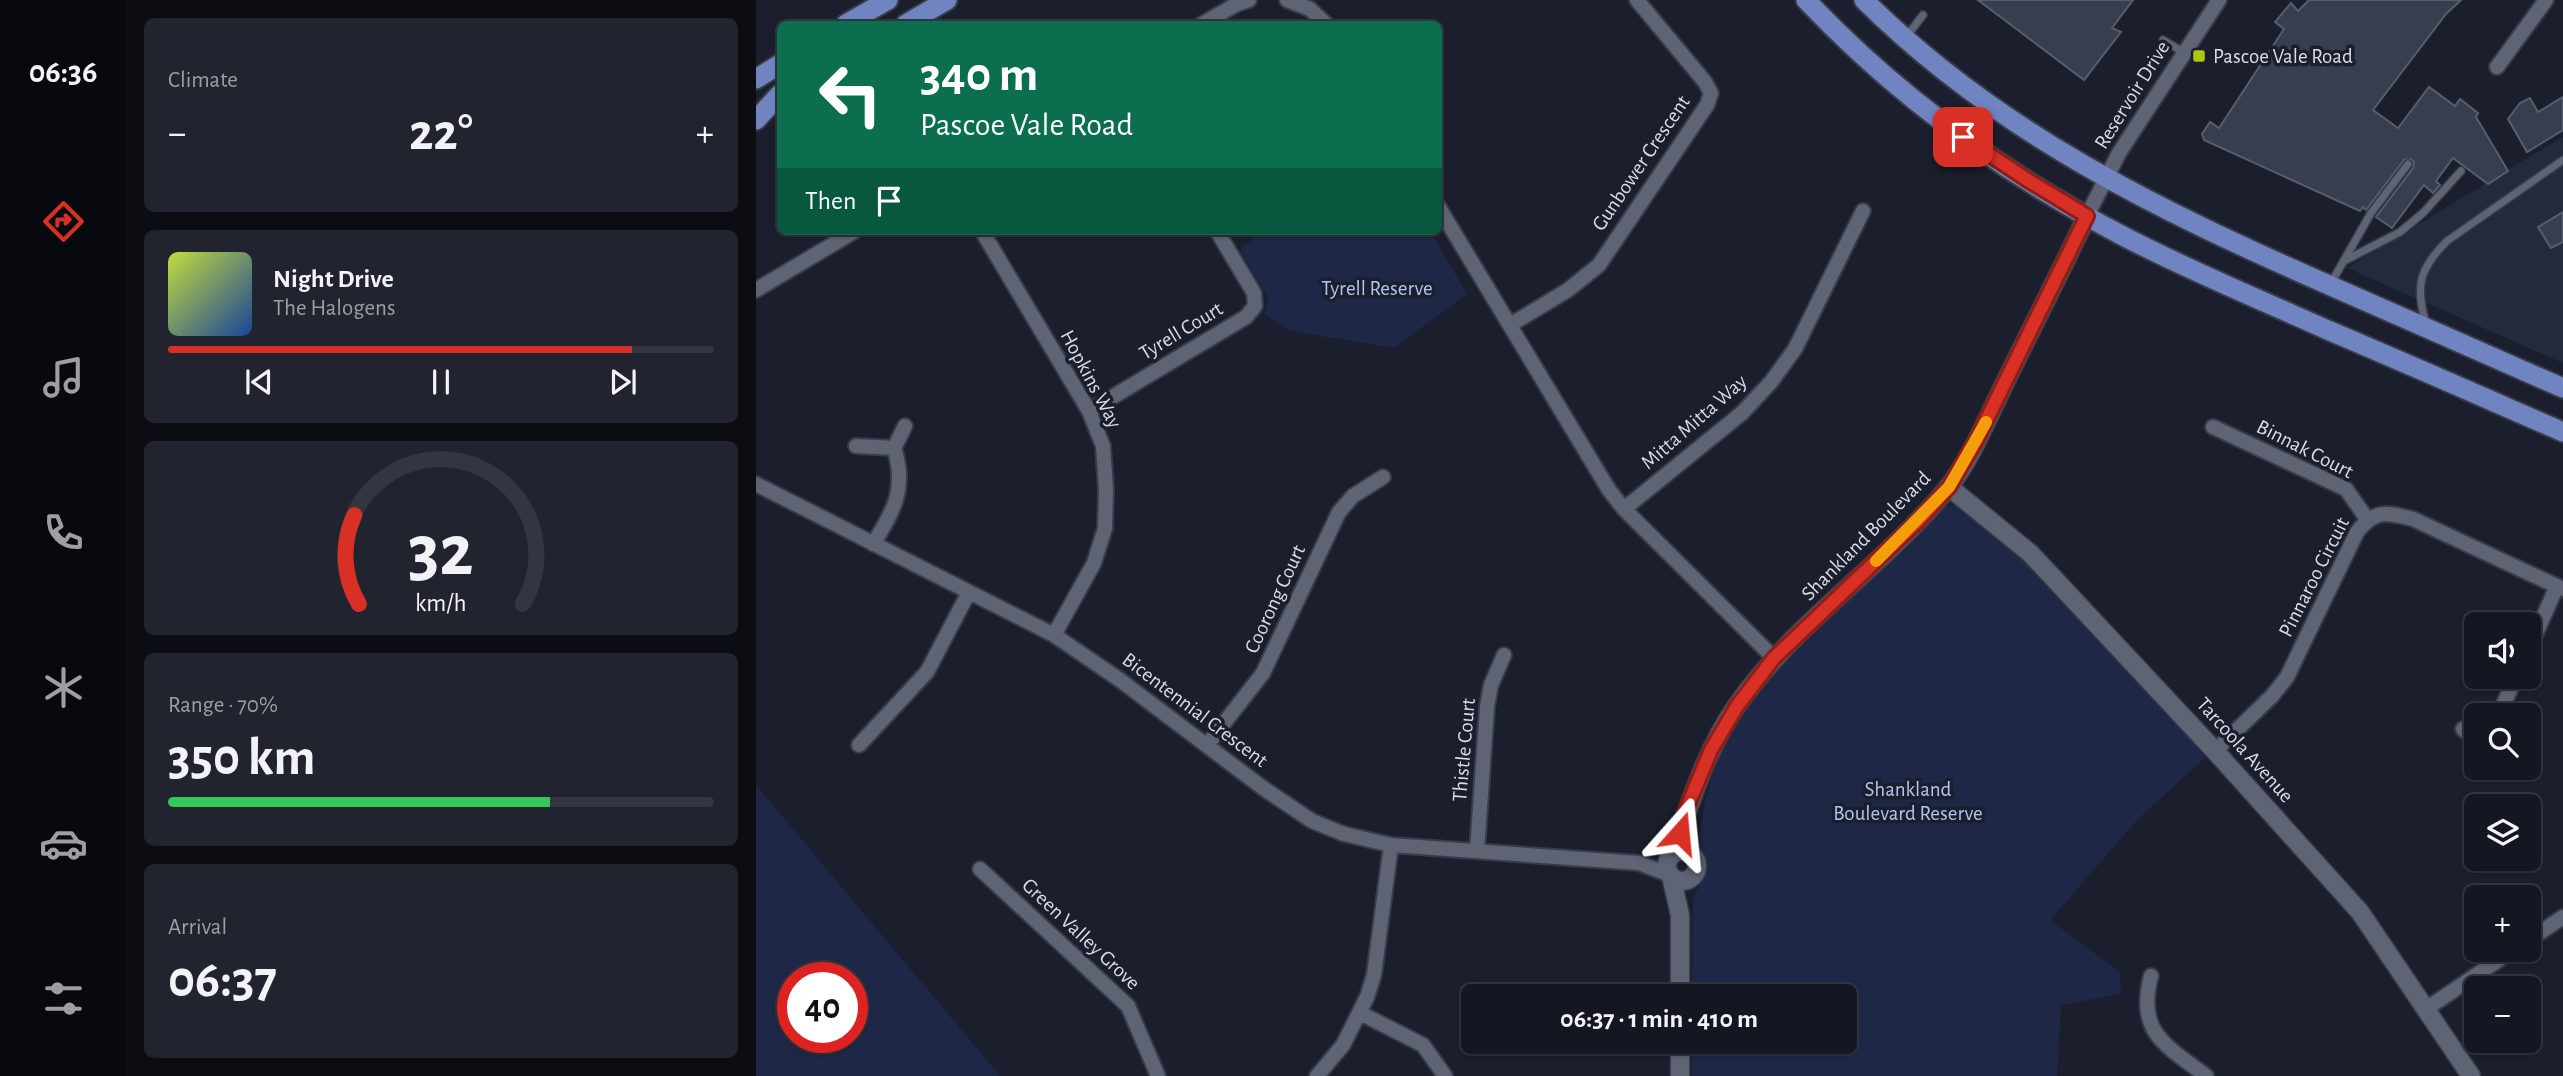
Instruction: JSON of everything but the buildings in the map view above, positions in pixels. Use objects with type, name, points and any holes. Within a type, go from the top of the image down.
[{"type":"main road","points":[[851,21],[888,0]]},
{"type":"main road","points":[[911,21],[947,0]]},
{"type":"main road","points":[[1806,0],[1860,54],[1922,106],[2007,167],[2087,216],[2189,269],[2563,432]]},
{"type":"main road","points":[[1864,0],[1906,38],[2005,115],[2105,178],[2184,220],[2563,388]]},
{"type":"main road","points":[[756,79],[777,66]]},
{"type":"main road","points":[[756,120],[777,97]]},
{"type":"street","points":[[1207,21],[1249,0]]},
{"type":"street","points":[[1287,0],[1312,4],[1324,21]]},
{"type":"street","name":"Gunbower Crescent","points":[[1510,325],[1568,290],[1599,265],[1707,105],[1711,93],[1705,82],[1637,0]]},
{"type":"street","name":"Reservoir Drive","points":[[2087,216],[2119,153],[2219,0]]},
{"type":"street","points":[[2497,67],[2546,0]]},
{"type":"street","name":"Mitta Mitta Way","points":[[1624,509],[1742,413],[1771,382],[1796,349],[1863,211]]},
{"type":"street","points":[[1442,213],[1609,490],[1624,509],[1774,658]]},
{"type":"street","name":"Shankland Boulevard","points":[[1672,855],[1711,750],[1737,706],[1774,658],[1918,521],[1949,487],[1976,441],[2087,216]]},
{"type":"street","points":[[756,290],[848,235]]},
{"type":"street","name":"Hopkins Way","points":[[984,235],[1088,411],[1103,446],[1105,528],[1094,563],[1054,635]]},
{"type":"street","name":"Tyrell Court","points":[[1088,411],[1246,317],[1255,306],[1254,293],[1219,235]]},
{"type":"street","name":"Binnak Court","points":[[2210,425],[2346,489],[2367,519]]},
{"type":"street","points":[[873,544],[893,512],[899,491],[899,464],[894,448],[905,426]]},
{"type":"street","points":[[856,446],[894,448]]},
{"type":"street","name":"Coorong Court","points":[[1207,745],[1263,673],[1339,512],[1353,496],[1383,477]]},
{"type":"street","name":"Bicentennial Crescent","points":[[756,484],[1054,635],[1120,680],[1263,788],[1312,821],[1344,834],[1391,845],[1639,863],[1672,855]]},
{"type":"street","name":"Tarcoola Avenue","points":[[1949,487],[2030,554],[2215,751],[2360,912],[2471,1076]]},
{"type":"street","name":"Pinnaroo Circuit","points":[[2215,751],[2273,696],[2287,677],[2357,532],[2367,519],[2380,514],[2395,514],[2413,519],[2560,588]]},
{"type":"street","points":[[2541,625],[2560,588]]},
{"type":"street","points":[[859,745],[926,672],[969,592]]},
{"type":"street","name":"Thistle Court","points":[[1477,851],[1487,707],[1491,685],[1504,655]]},
{"type":"street","name":"Shankland Boulevard","points":[[1692,797],[1693,855]]},
{"type":"street","points":[[1317,1076],[1343,1045],[1360,1013],[1374,975],[1391,845]]},
{"type":"street","points":[[1679,915],[1697,868],[1693,855],[1685,851],[1672,855],[1667,865],[1679,915],[1680,984]]},
{"type":"street","name":"Bicentennial Crescent","points":[[1639,863],[1671,876]]},
{"type":"street","name":"Green Valley Grove","points":[[980,869],[1128,1006],[1158,1076]]},
{"type":"street","points":[[1671,876],[1684,881],[1691,878]]},
{"type":"street","points":[[2541,932],[2563,917]]},
{"type":"street","points":[[2426,1009],[2495,962]]},
{"type":"street","points":[[2153,974],[2146,994],[2149,1023],[2170,1048],[2206,1076]]},
{"type":"street","points":[[1360,1013],[1423,1045],[1446,1076]]},
{"type":"street","points":[[1680,1054],[1680,1076]]},
{"type":"lane","points":[[1906,38],[1923,15]]},
{"type":"lane","points":[[2163,40],[2183,52]]},
{"type":"lane","points":[[2427,328],[2419,295],[2422,275],[2431,257],[2447,241],[2563,160]]},
{"type":"lane","points":[[2330,285],[2371,213],[2408,164]]},
{"type":"lane","points":[[2344,261],[2400,232],[2423,213],[2461,171]]},
{"type":"shaded area","points":[[2563,137],[2563,363],[2347,268],[2524,160]]},
{"type":"green space","name":"Tyrell Reserve","points":[[1257,235],[1432,235],[1467,294],[1394,348],[1290,331],[1265,314],[1268,297],[1240,250]]},
{"type":"green space","name":"Shankland Boulevard Reserve","points":[[1951,505],[1962,506],[2026,559],[2208,755],[2137,820],[2050,920],[2120,972],[2121,994],[2061,1005],[2057,1076],[1692,1076],[1692,1054],[1857,1054],[1857,984],[1692,984],[1693,900],[1705,870],[1698,844],[1706,796],[1720,751],[1744,711],[1771,676],[1940,509]]},
{"type":"green space","points":[[756,785],[1000,1076],[756,1076]]},
{"type":"slow traffic","points":[[1876,561],[1949,487],[1986,422]]},
{"type":"place","name":"Pascoe Vale Road","points":[[2199,56]]},
{"type":"route","points":[[1680,833],[1685,812],[1711,750],[1737,706],[1774,658],[1918,521],[1949,487],[1976,441],[2087,216],[1963,137]]}]
